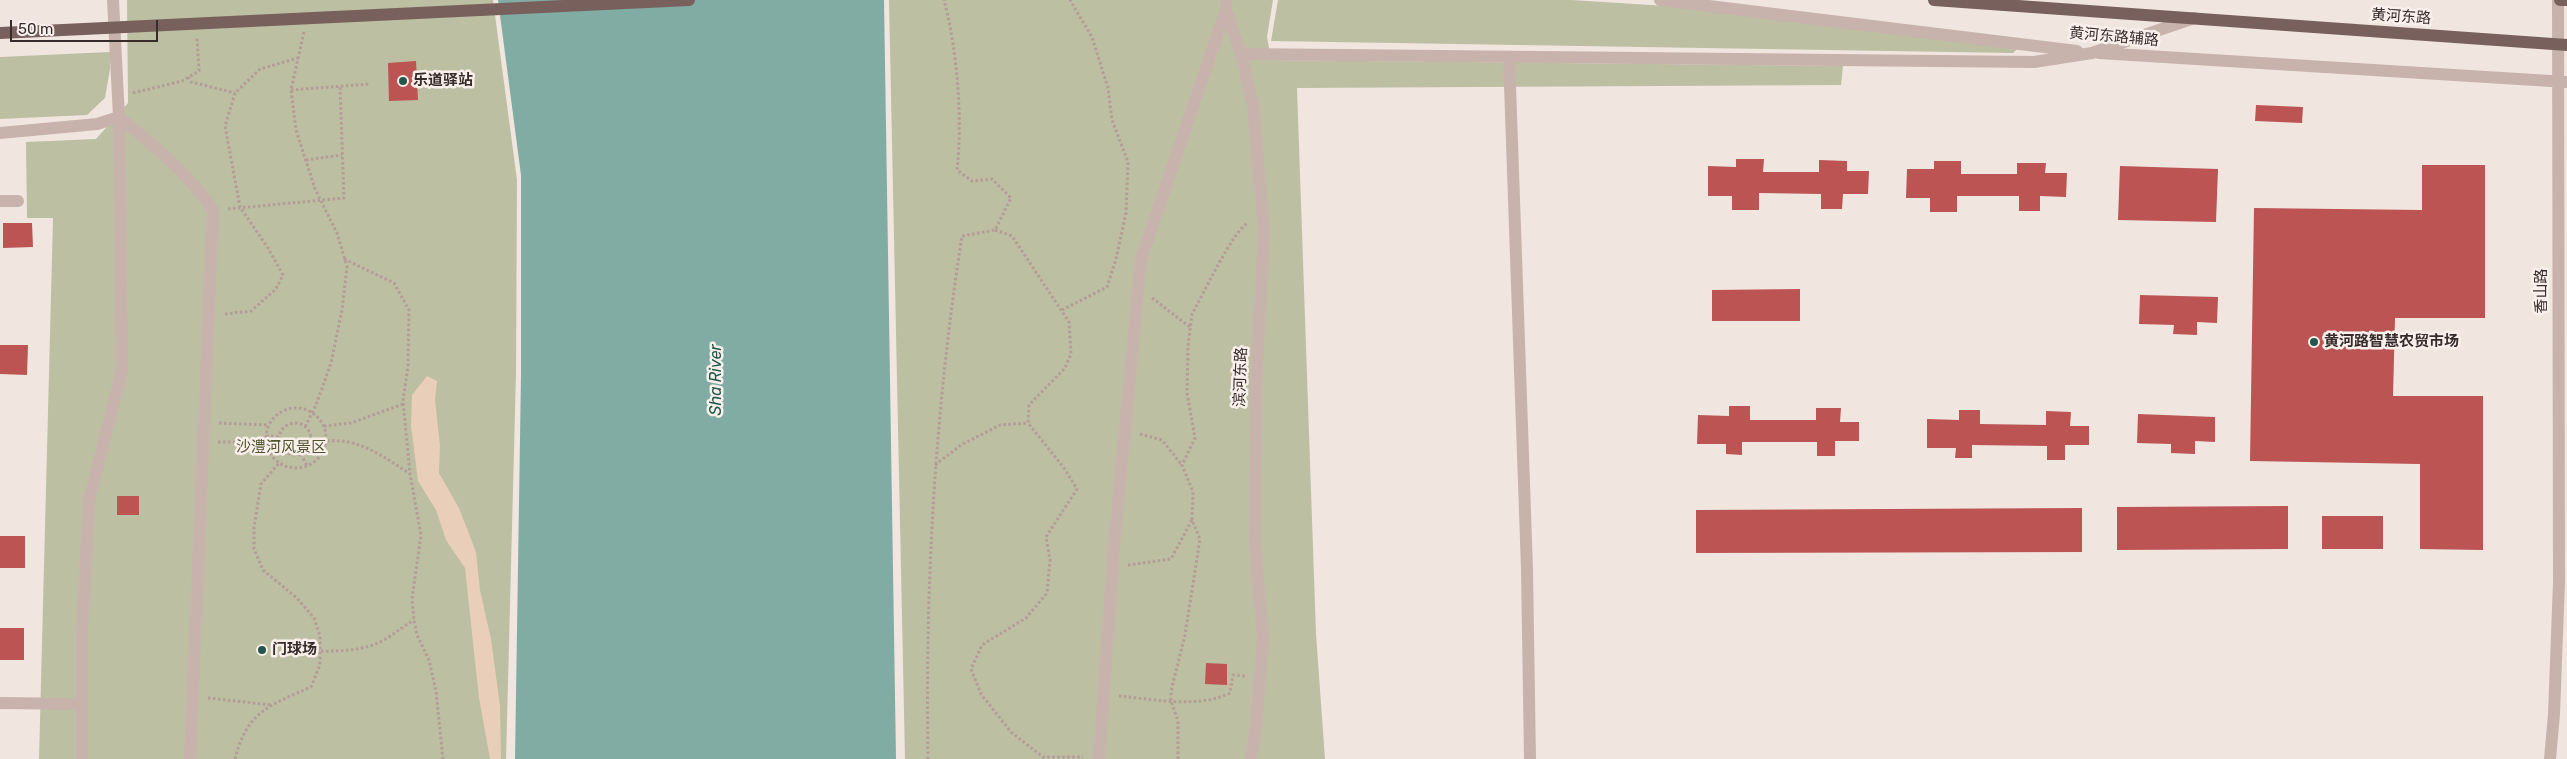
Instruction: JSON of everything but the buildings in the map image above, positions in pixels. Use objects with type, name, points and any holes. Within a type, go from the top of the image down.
[{"type":"main road","points":[[0,33],[689,0]]},
{"type":"main road","name":"黄河东路","points":[[1934,0],[2563,44]]},
{"type":"main road","points":[[2559,0],[2567,0]]},
{"type":"street","points":[[82,759],[82,634],[89,501],[122,370],[119,113],[113,0]]},
{"type":"street","name":"黄河东路辅路","points":[[1660,0],[2092,53],[2562,82]]},
{"type":"street","name":"香山路","points":[[2550,759],[2561,715],[2563,582],[2563,44],[2559,0]]},
{"type":"street","points":[[1099,758],[1112,567],[1141,259],[1226,5]]},
{"type":"street","name":"滨河东路","points":[[1226,5],[1241,54],[1253,105],[1264,232],[1256,384],[1255,543],[1263,638],[1251,759]]},
{"type":"street","points":[[1241,54],[2034,62],[2092,53],[2194,18]]},
{"type":"street","points":[[1509,57],[1527,569],[1530,759]]},
{"type":"street","points":[[0,133],[97,124],[119,113]]},
{"type":"street","points":[[119,113],[203,196],[213,210],[206,422],[190,759]]},
{"type":"street","points":[[0,201],[18,201]]},
{"type":"street","points":[[0,703],[82,704]]},
{"type":"path","points":[[944,0],[951,27],[960,140],[957,170],[972,182],[992,178],[1012,198],[995,230]]},
{"type":"path","points":[[1062,310],[1107,287],[1116,259],[1126,213],[1128,162],[1112,120],[1108,88],[1092,37],[1070,0]]},
{"type":"path","points":[[305,29],[291,90],[296,130],[315,189],[322,199],[337,233],[347,267],[342,310],[331,363],[305,427]]},
{"type":"path","points":[[119,113],[133,93],[188,77],[199,71],[198,47]]},
{"type":"path","points":[[209,317],[251,310],[276,289],[283,275],[268,248],[240,207],[226,126],[235,93],[260,70],[298,58]]},
{"type":"path","points":[[188,77],[191,82],[235,93]]},
{"type":"path","points":[[291,90],[370,84]]},
{"type":"path","points":[[213,210],[344,198],[340,87]]},
{"type":"path","points":[[306,160],[342,155]]},
{"type":"path","points":[[1182,465],[1195,438],[1187,393],[1192,314],[1243,225],[1262,216]]},
{"type":"path","points":[[928,759],[927,710],[935,466],[962,236],[995,230],[1012,236],[1069,322],[1071,354],[1065,368],[1029,405],[1028,423],[1064,468],[1077,488],[1046,537],[1050,560],[1047,593],[1026,618],[982,645],[971,669],[981,694],[1011,732],[1043,757],[1099,758]]},
{"type":"path","points":[[344,259],[394,283],[410,310],[408,366],[403,404],[410,474],[422,535],[412,599],[417,634],[429,660],[436,691],[442,759]]},
{"type":"path","points":[[1139,288],[1190,326]]},
{"type":"path","points":[[324,426],[351,423],[403,404]]},
{"type":"path","points":[[291,408],[301,408],[312,412],[324,426],[327,440],[323,453],[318,460],[307,466],[289,468],[279,463],[271,456],[266,442],[268,426],[282,411],[291,408]]},
{"type":"path","points":[[206,422],[268,426]]},
{"type":"path","points":[[935,466],[961,445],[1000,424],[1028,423]]},
{"type":"path","points":[[298,424],[305,427],[310,432],[311,442],[301,454],[296,455],[286,452],[282,448],[280,437],[288,425],[298,424]]},
{"type":"path","points":[[1125,429],[1162,440],[1182,465],[1193,492],[1192,520],[1200,538],[1185,634],[1171,691],[1171,701],[1178,721],[1178,759]]},
{"type":"path","points":[[266,436],[280,437]]},
{"type":"path","points":[[327,440],[345,439],[375,451],[410,474]]},
{"type":"path","points":[[204,442],[266,442]]},
{"type":"path","points":[[301,454],[307,466]]},
{"type":"path","points":[[235,759],[239,743],[259,712],[311,687],[320,665],[320,636],[314,618],[297,598],[263,570],[254,549],[254,527],[261,484],[279,463]]},
{"type":"path","points":[[1112,567],[1171,559],[1192,520]]},
{"type":"path","points":[[290,650],[320,652],[360,649],[379,642],[414,620]]},
{"type":"path","points":[[1103,694],[1171,701],[1216,700],[1230,693],[1233,675],[1260,678]]},
{"type":"path","points":[[193,697],[272,705]]},
{"type":"green space","name":"沙澧河风景区","points":[[127,0],[493,0],[517,180],[516,373],[506,759],[39,759],[53,218],[27,218],[26,142],[96,139],[128,103]]},
{"type":"green space","points":[[889,0],[1273,0],[1267,37],[1271,60],[1843,66],[1841,85],[1297,88],[1316,634],[1325,759],[905,759]]},
{"type":"green space","points":[[1278,0],[1571,0],[1682,7],[2019,47],[2013,53],[1271,41]]},
{"type":"green space","points":[[110,52],[110,69],[105,98],[87,115],[0,119],[0,57]]},
{"type":"sand","points":[[427,376],[437,381],[435,400],[440,445],[439,473],[459,508],[476,552],[480,590],[491,639],[500,706],[501,759],[490,759],[479,698],[465,568],[446,540],[436,510],[418,481],[411,426],[412,395]]},
{"type":"water","name":"Sha River","points":[[498,0],[884,0],[896,759],[515,759],[521,375],[521,175]]},
{"type":"place","name":"乐道驿站","points":[[403,81]]},
{"type":"place","name":"黄河路智慧农贸市场","points":[[2314,342]]},
{"type":"place","name":"门球场","points":[[262,650]]}]
